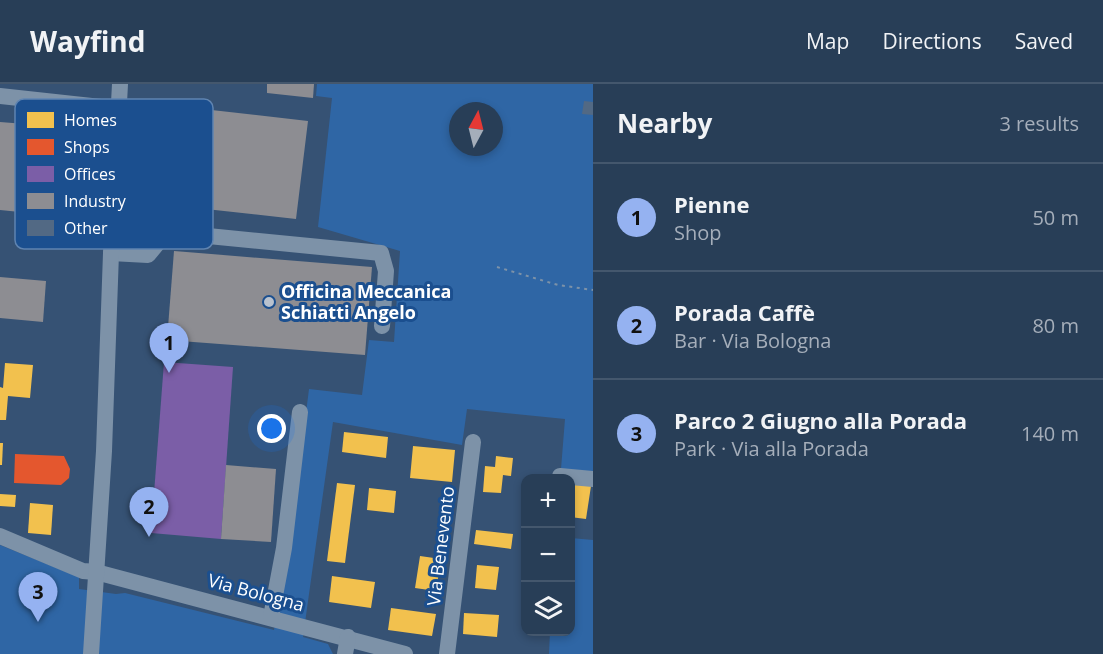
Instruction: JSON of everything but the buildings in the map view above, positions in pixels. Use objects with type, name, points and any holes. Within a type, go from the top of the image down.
[{"type":"street","points":[[119,99],[120,84]]},
{"type":"street","points":[[0,96],[27,99]]},
{"type":"street","points":[[213,236],[381,253],[386,271],[382,326]]},
{"type":"street","points":[[91,654],[104,451],[111,249]]},
{"type":"street","points":[[111,253],[148,255],[153,249]]},
{"type":"street","points":[[271,617],[284,548],[300,412]]},
{"type":"street","name":"Via Benevento","points":[[447,654],[473,442]]},
{"type":"street","points":[[575,477],[593,479]]},
{"type":"street","name":"Via Bologna","points":[[0,536],[96,575],[271,617],[346,646],[405,654]]},
{"type":"path","points":[[497,267],[558,285],[593,290]]},
{"type":"shaded area","points":[[317,84],[593,84],[593,472],[561,469],[565,419],[467,409],[462,445],[333,422],[303,637],[328,644],[333,654],[0,654],[0,545],[79,577],[79,589],[125,593],[274,630],[287,563],[309,389],[362,395],[369,340],[394,342],[400,251],[318,227],[332,98],[316,96]]},
{"type":"shaded area","points":[[575,538],[593,540],[593,654],[549,654],[550,636],[575,636]]},
{"type":"place","name":"Officina Meccanica Schiatti Angelo","points":[[269,302]]},
{"type":"place","name":"Pienne","points":[[169,373]]},
{"type":"place","name":"Porada Caffè","points":[[149,537]]},
{"type":"place","name":"Parco 2 Giugno alla Porada","points":[[38,622]]}]
